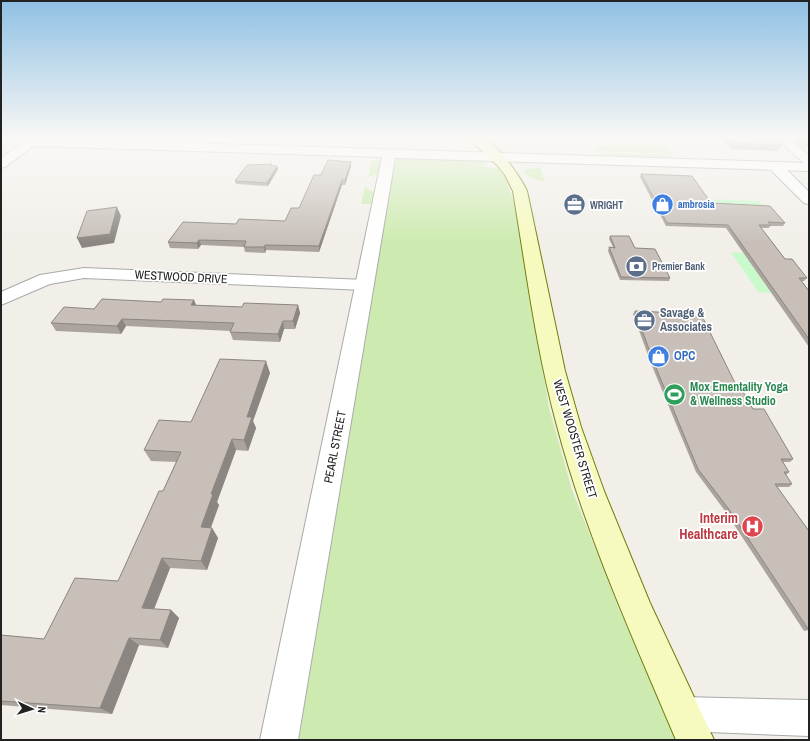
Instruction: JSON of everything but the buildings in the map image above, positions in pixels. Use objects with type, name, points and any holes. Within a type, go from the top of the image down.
[{"type":"main road","name":"WEST WOOSTER STREET","points":[[511,174],[515,178],[520,191],[554,371],[569,427],[590,491],[639,614],[689,727]]},
{"type":"street","name":"PEARL STREET","points":[[279,740],[366,286],[386,174]]},
{"type":"street","points":[[783,174],[809,200]]},
{"type":"street","name":"WESTWOOD DRIVE","points":[[1,299],[46,279],[84,273],[366,286]]},
{"type":"street","points":[[689,727],[809,718]]},
{"type":"green space","points":[[369,174],[378,174],[378,174],[368,177]]},
{"type":"green space","points":[[391,174],[503,174],[517,210],[549,408],[572,490],[618,606],[676,740],[299,740]]},
{"type":"green space","points":[[526,174],[542,174],[545,182],[529,177]]},
{"type":"green space","points":[[365,187],[374,192],[372,204],[361,204]]},
{"type":"green space","points":[[702,199],[759,201],[765,208],[707,206]]},
{"type":"green space","points":[[731,252],[743,253],[771,293],[758,292]]},
{"type":"place","name":"ambrosia","points":[[663,204]]},
{"type":"place","name":"WRIGHT","points":[[574,205]]},
{"type":"place","name":"Premier Bank","points":[[637,266]]},
{"type":"place","name":"Savage & Associates","points":[[644,320]]},
{"type":"place","name":"OPC","points":[[659,356]]},
{"type":"place","name":"Mox Ementality Yoga & Wellness Studio","points":[[675,394]]},
{"type":"place","name":"Interim Healthcare","points":[[753,526]]}]
